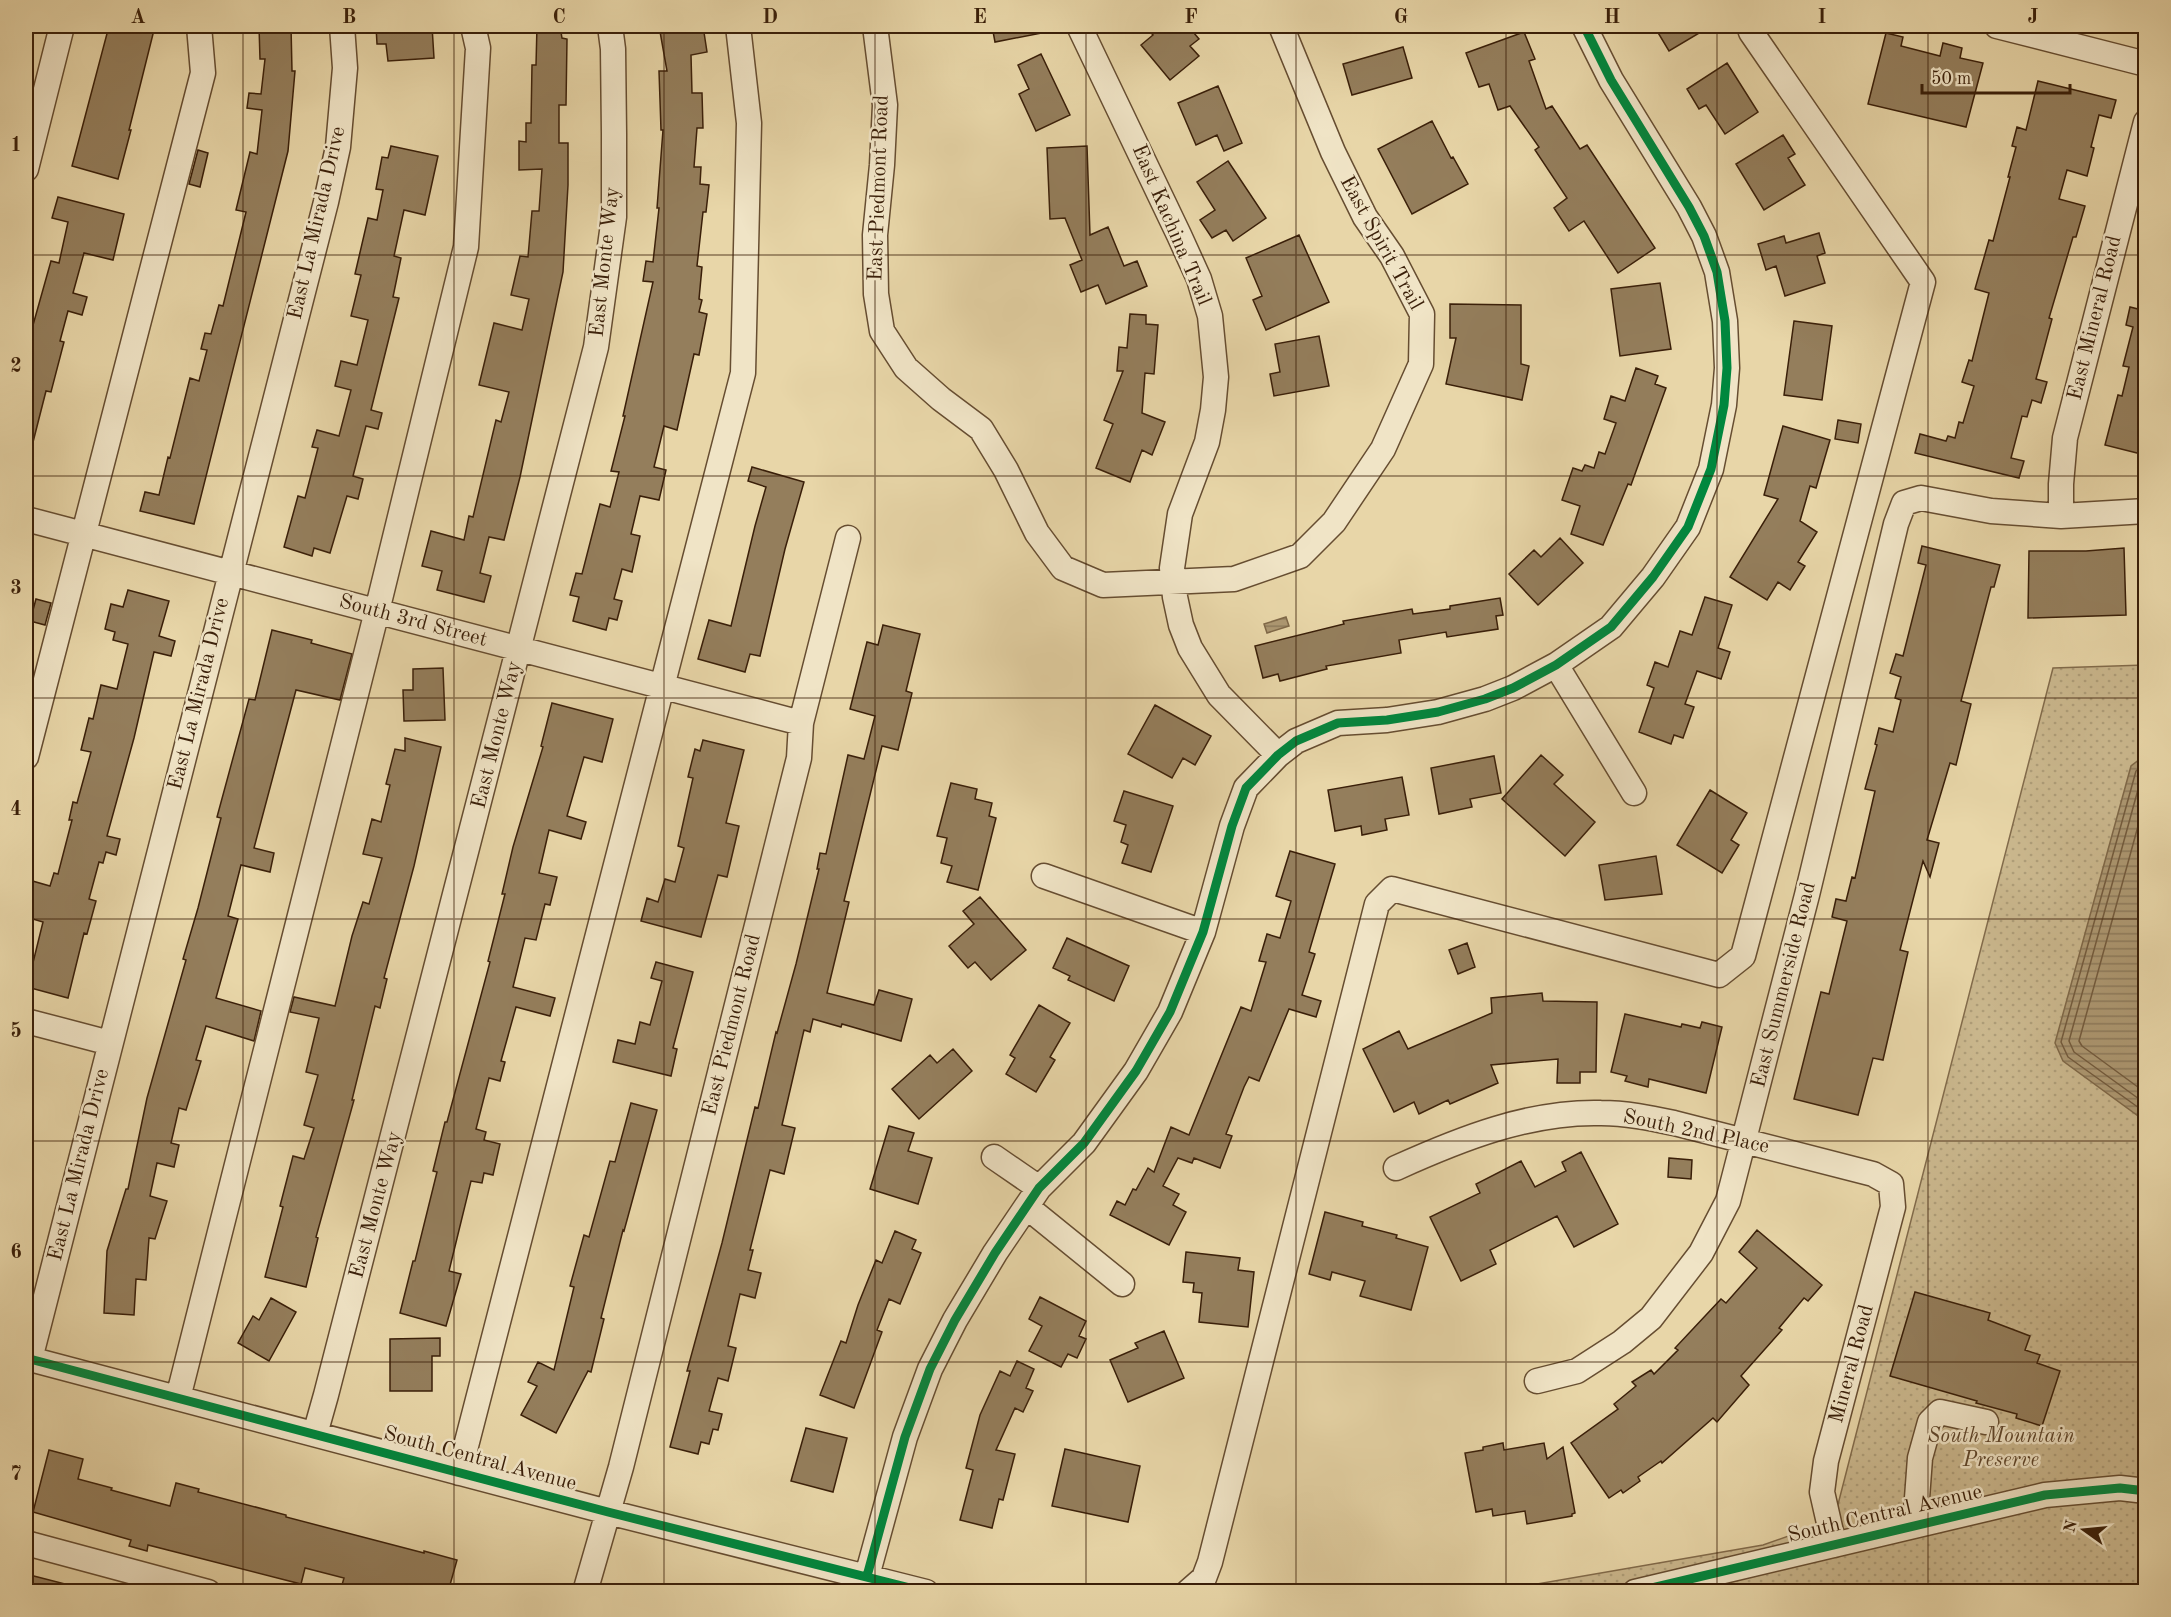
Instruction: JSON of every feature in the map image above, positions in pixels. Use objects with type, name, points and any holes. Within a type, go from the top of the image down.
[{"type":"street","points":[[26,169],[62,26]]},
{"type":"street","points":[[26,758],[203,73],[199,26]]},
{"type":"street","name":"East La Mirada Drive","points":[[28,1358],[326,202],[338,147],[345,68],[342,26]]},
{"type":"street","points":[[178,1398],[377,611],[466,247],[477,48],[473,26]]},
{"type":"street","name":"East Monte Way","points":[[315,1434],[596,347],[614,217],[615,134],[610,26]]},
{"type":"street","points":[[459,1473],[743,373],[749,123],[738,26]]},
{"type":"street","name":"East Piedmont Road","points":[[875,26],[885,105],[875,235],[876,294],[882,331],[906,368],[941,399],[981,429],[1006,470],[1037,534],[1063,568],[1103,585],[1173,581]]},
{"type":"street","name":"East Kachina Trail","points":[[1079,26],[1199,279],[1210,316],[1216,377],[1213,410],[1207,442],[1180,514],[1173,559],[1173,581],[1180,625],[1190,648],[1219,695],[1278,754]]},
{"type":"street","name":"East Spirit Trail","points":[[1173,581],[1234,579],[1300,556],[1334,522],[1383,449],[1421,364],[1422,314],[1392,256],[1365,217],[1337,162],[1281,26]]},
{"type":"street","points":[[867,1576],[905,1437],[930,1368],[995,1253],[1033,1198],[1084,1143],[1136,1071],[1170,1012],[1203,932],[1232,826],[1246,788],[1278,754],[1296,741],[1338,723],[1387,720],[1438,712],[1513,688],[1556,665],[1611,627],[1653,578],[1688,527],[1711,469],[1724,405],[1727,368],[1725,321],[1718,282],[1704,236],[1689,207],[1611,80],[1584,26]]},
{"type":"street","points":[[1188,1592],[1204,1578],[1210,1562],[1377,904],[1392,889],[1719,975],[1743,956],[1923,282],[1749,26]]},
{"type":"street","points":[[1997,26],[2145,64]]},
{"type":"street","name":"East Mineral Road","points":[[2061,516],[2065,438],[2145,122]]},
{"type":"street","name":"East Summerside Road","points":[[1537,1381],[1576,1371],[1622,1342],[1651,1318],[1701,1253],[1728,1201],[1810,883],[1896,524],[1904,502],[1921,498],[1991,511],[2061,516]]},
{"type":"street","points":[[2061,516],[2145,511]]},
{"type":"street","name":"South 3rd Street","points":[[26,519],[801,723]]},
{"type":"street","name":"East Piedmont Road","points":[[585,1592],[624,1455],[799,758],[801,723],[848,538]]},
{"type":"street","points":[[1556,665],[1634,793]]},
{"type":"street","points":[[1044,876],[1203,932]]},
{"type":"street","points":[[26,1021],[110,1043]]},
{"type":"street","name":"South 2nd Place","points":[[1396,1168],[1441,1148],[1490,1131],[1560,1115],[1601,1113],[1645,1117],[1873,1174],[1891,1184]]},
{"type":"street","points":[[994,1157],[1122,1284]]},
{"type":"street","name":"Mineral Road","points":[[1834,1545],[1822,1492],[1826,1461],[1893,1207],[1891,1184]]},
{"type":"street","name":"South Central Avenue","points":[[28,1358],[608,1512],[926,1592]]},
{"type":"street","points":[[1915,1525],[1920,1458],[1930,1422],[1940,1412],[1986,1422]]},
{"type":"street","name":"South Central Avenue","points":[[1635,1592],[2045,1495],[2120,1488],[2145,1491]]},
{"type":"street","points":[[26,1543],[208,1592]]},
{"type":"green space","name":"South Mountain Preserve","points":[[2145,665],[2145,1591],[1490,1592],[1763,1545],[1834,1520],[2053,668]]},
{"type":"water","points":[[1286,617],[1289,626],[1267,633],[1264,624]]},
{"type":"water","points":[[2145,755],[2145,1121],[2063,1061],[2055,1043],[2131,766]]},
{"type":"building","points":[[109,26],[155,26],[118,179],[72,166]]},
{"type":"building","points":[[259,26],[291,26],[292,71],[295,71],[288,151],[194,524],[140,511],[145,492],[159,495],[190,378],[199,381],[207,350],[201,349],[205,333],[211,334],[219,305],[223,306],[246,212],[236,210],[250,152],[257,154],[262,110],[247,108],[249,93],[261,94],[265,59],[260,59]]},
{"type":"building","points":[[376,26],[432,26],[434,58],[388,61],[386,44],[377,44]]},
{"type":"building","points":[[537,26],[560,26],[562,38],[567,39],[566,105],[559,105],[559,143],[568,143],[563,272],[520,477],[504,540],[489,537],[480,573],[491,576],[484,602],[437,590],[442,571],[422,566],[431,531],[464,540],[469,516],[473,517],[496,420],[501,422],[509,392],[479,385],[494,323],[522,330],[529,299],[511,295],[520,256],[528,257],[532,211],[539,211],[542,169],[519,170],[519,141],[526,142],[526,123],[531,123],[532,65],[536,65]]},
{"type":"building","points":[[659,26],[703,26],[707,52],[691,55],[692,93],[702,93],[703,128],[697,128],[694,167],[701,167],[700,184],[709,185],[706,212],[703,212],[697,266],[702,267],[699,299],[702,300],[699,312],[707,314],[699,355],[694,354],[677,430],[664,426],[654,467],[666,470],[659,500],[640,496],[631,534],[640,536],[632,572],[622,569],[614,599],[622,601],[617,620],[609,618],[606,630],[573,621],[579,597],[570,595],[576,573],[582,574],[600,504],[610,507],[619,472],[611,471],[653,282],[643,281],[646,261],[653,262],[659,208],[657,208],[663,130],[661,130],[659,71],[667,71]]},
{"type":"building","points":[[992,26],[1041,26],[1042,33],[995,42]]},
{"type":"building","points":[[1145,26],[1188,26],[1199,39],[1190,46],[1199,56],[1170,80],[1141,45],[1153,35]]},
{"type":"building","points":[[1654,26],[1711,26],[1669,51]]},
{"type":"building","points":[[1524,32],[1535,59],[1529,61],[1546,109],[1552,106],[1580,149],[1587,145],[1655,248],[1618,273],[1584,221],[1569,231],[1554,208],[1567,198],[1535,150],[1539,147],[1510,106],[1498,110],[1489,84],[1479,87],[1466,53]]},
{"type":"building","points":[[1886,33],[1903,37],[1901,46],[1940,56],[1943,43],[1962,48],[1960,58],[1983,63],[1966,127],[1868,104]]},
{"type":"building","points":[[1403,47],[1412,78],[1352,95],[1343,64]]},
{"type":"building","points":[[1041,54],[1070,115],[1036,131],[1019,94],[1029,89],[1018,65]]},
{"type":"building","points":[[1727,63],[1758,112],[1725,134],[1706,105],[1699,109],[1687,89]]},
{"type":"building","points":[[2038,81],[2116,100],[2111,118],[2099,115],[2087,176],[2067,170],[2059,199],[2085,206],[2076,237],[2073,237],[2049,318],[2052,319],[2036,379],[2047,382],[2041,403],[2032,400],[2027,417],[2022,416],[2011,458],[2024,461],[2019,478],[1915,453],[1920,434],[1946,441],[1948,436],[1955,438],[1959,422],[1963,423],[1974,386],[1962,382],[1969,360],[1972,361],[1989,293],[1975,289],[1989,240],[1993,241],[2010,177],[2008,177],[2016,147],[2012,146],[2017,127],[2026,130]]},
{"type":"building","points":[[1218,86],[1242,143],[1224,151],[1217,135],[1196,145],[1178,103]]},
{"type":"building","points":[[1432,121],[1451,158],[1453,157],[1468,184],[1412,214],[1378,149]]},
{"type":"building","points":[[1783,135],[1795,154],[1788,158],[1805,185],[1764,210],[1736,164]]},
{"type":"building","points":[[391,146],[438,156],[425,215],[404,210],[394,256],[401,258],[393,297],[399,298],[371,410],[382,413],[378,429],[366,426],[353,476],[363,479],[358,499],[347,496],[330,553],[314,548],[312,556],[284,547],[298,496],[305,498],[318,448],[312,447],[317,430],[339,436],[351,390],[335,386],[341,361],[357,365],[368,320],[351,316],[361,275],[355,274],[368,218],[377,220],[383,190],[376,189],[382,157],[388,158]]},
{"type":"building","points":[[1087,146],[1090,235],[1108,227],[1124,266],[1137,261],[1147,286],[1106,304],[1098,285],[1081,292],[1070,265],[1082,260],[1065,218],[1050,219],[1047,148]]},
{"type":"building","points":[[198,150],[208,153],[200,187],[189,184]]},
{"type":"building","points":[[1228,161],[1266,218],[1233,241],[1226,230],[1212,238],[1200,220],[1215,210],[1197,182]]},
{"type":"building","points":[[58,197],[124,214],[113,260],[84,253],[73,293],[87,297],[82,315],[68,311],[60,341],[64,342],[51,392],[46,391],[31,450],[26,449],[26,350],[51,261],[59,263],[68,222],[52,218]]},
{"type":"building","points":[[1819,233],[1825,253],[1817,256],[1825,283],[1785,296],[1776,266],[1766,270],[1758,244],[1784,236],[1786,243]]},
{"type":"building","points":[[1299,235],[1329,302],[1266,330],[1253,300],[1262,296],[1246,258]]},
{"type":"building","points":[[1660,283],[1671,349],[1620,356],[1611,289]]},
{"type":"building","points":[[2140,300],[2145,301],[2145,455],[2105,445],[2118,395],[2122,396],[2129,367],[2123,366],[2133,327],[2126,325],[2130,307],[2138,309]]},
{"type":"building","points":[[1450,304],[1521,305],[1521,364],[1529,366],[1522,400],[1446,384],[1456,338],[1450,338]]},
{"type":"building","points":[[1130,314],[1146,315],[1146,324],[1158,325],[1154,374],[1145,373],[1142,413],[1165,422],[1152,455],[1142,450],[1130,482],[1096,468],[1113,424],[1104,420],[1123,371],[1117,371],[1119,347],[1127,348]]},
{"type":"building","points":[[1794,321],[1832,326],[1822,400],[1784,395]]},
{"type":"building","points":[[1319,336],[1329,386],[1274,396],[1270,374],[1280,372],[1275,344]]},
{"type":"building","points":[[1636,368],[1658,376],[1655,384],[1666,388],[1631,485],[1628,484],[1603,545],[1571,534],[1580,506],[1562,500],[1573,468],[1582,471],[1585,465],[1594,468],[1599,452],[1605,454],[1616,423],[1604,419],[1611,396],[1625,401]]},
{"type":"building","points":[[1838,420],[1861,424],[1858,443],[1835,439]]},
{"type":"building","points":[[1783,426],[1830,440],[1816,488],[1810,486],[1800,521],[1817,532],[1798,562],[1805,566],[1790,590],[1778,582],[1767,600],[1730,577],[1778,499],[1764,495]]},
{"type":"building","points":[[752,467],[804,482],[785,549],[760,656],[750,654],[745,672],[698,659],[709,620],[731,626],[766,487],[748,481]]},
{"type":"building","points":[[1560,538],[1583,563],[1538,605],[1509,574],[1534,550],[1541,557]]},
{"type":"building","points":[[1922,546],[2000,565],[1994,587],[1991,587],[1961,701],[1971,704],[1956,765],[1950,763],[1927,840],[1939,843],[1930,877],[1923,861],[1900,950],[1908,952],[1883,1060],[1873,1058],[1858,1115],[1794,1099],[1821,992],[1829,994],[1847,921],[1832,917],[1836,899],[1846,901],[1852,877],[1855,878],[1875,791],[1865,789],[1877,745],[1875,744],[1879,728],[1893,732],[1901,700],[1895,698],[1901,677],[1890,673],[1896,654],[1903,656],[1926,565],[1918,563]]},
{"type":"building","points":[[2124,548],[2126,615],[2028,618],[2029,551]]},
{"type":"building","points":[[128,590],[169,601],[159,636],[175,641],[171,656],[154,652],[134,738],[107,836],[120,839],[116,855],[106,852],[103,863],[99,862],[89,899],[96,901],[87,934],[84,933],[68,998],[27,987],[43,922],[26,917],[26,893],[29,880],[50,886],[54,873],[58,874],[72,820],[69,820],[73,802],[77,803],[91,752],[81,750],[89,718],[93,719],[101,685],[117,689],[128,644],[113,640],[115,632],[105,629],[111,604],[123,607]]},
{"type":"building","points":[[1705,597],[1732,605],[1718,648],[1730,652],[1721,679],[1697,671],[1685,704],[1694,707],[1683,738],[1674,735],[1671,744],[1639,732],[1654,688],[1647,685],[1655,662],[1668,667],[1680,631],[1692,635]]},
{"type":"building","points":[[1500,598],[1503,615],[1496,616],[1498,629],[1447,637],[1446,632],[1399,640],[1401,653],[1326,666],[1327,669],[1280,681],[1278,674],[1263,678],[1255,646],[1344,624],[1343,621],[1412,609],[1413,614],[1450,609],[1450,606]]},
{"type":"building","points":[[36,599],[51,603],[45,625],[30,621]]},
{"type":"building","points":[[883,625],[920,634],[906,691],[912,693],[898,750],[882,746],[844,901],[849,902],[827,993],[874,1005],[879,990],[912,999],[901,1041],[842,1024],[841,1027],[813,1019],[810,1032],[804,1030],[782,1125],[795,1128],[784,1174],[770,1170],[750,1250],[753,1250],[748,1270],[761,1273],[755,1298],[740,1294],[728,1346],[736,1348],[728,1381],[718,1378],[709,1411],[722,1414],[718,1430],[713,1429],[709,1444],[701,1442],[698,1454],[670,1447],[690,1371],[687,1371],[722,1243],[755,1107],[758,1108],[776,1032],[796,964],[819,869],[817,869],[820,853],[826,854],[848,755],[864,759],[875,716],[850,709],[867,642],[878,645]]},
{"type":"building","points":[[272,630],[312,640],[311,643],[352,654],[340,700],[296,690],[254,848],[274,853],[270,872],[241,865],[228,916],[238,919],[216,998],[261,1011],[254,1041],[206,1026],[196,1060],[201,1061],[186,1110],[179,1108],[171,1143],[179,1145],[174,1167],[157,1163],[150,1196],[167,1201],[155,1239],[149,1238],[146,1280],[136,1279],[134,1315],[104,1313],[107,1251],[126,1189],[128,1189],[147,1098],[186,960],[183,959],[221,818],[217,817],[249,699],[255,700]]},
{"type":"building","points":[[443,668],[445,720],[404,721],[403,690],[413,690],[413,669]]},
{"type":"building","points":[[552,703],[613,719],[602,762],[584,757],[567,816],[586,822],[581,839],[549,830],[539,873],[557,877],[550,905],[545,904],[536,940],[525,938],[513,987],[555,998],[550,1016],[516,1007],[501,1061],[505,1062],[500,1081],[489,1078],[476,1129],[486,1132],[484,1140],[500,1144],[493,1175],[484,1173],[482,1183],[471,1181],[449,1271],[461,1274],[446,1326],[400,1313],[437,1172],[433,1171],[445,1122],[447,1122],[490,962],[488,961],[505,894],[502,894],[513,847],[543,747],[541,746]]},
{"type":"building","points":[[1155,705],[1211,736],[1195,765],[1183,758],[1172,778],[1128,754]]},
{"type":"building","points":[[405,738],[441,747],[414,866],[384,978],[387,979],[380,1008],[375,1006],[352,1100],[354,1100],[316,1237],[318,1238],[306,1287],[265,1277],[293,1156],[304,1159],[314,1128],[304,1125],[318,1075],[306,1072],[319,1018],[290,1012],[294,997],[335,1006],[352,936],[363,902],[369,904],[382,858],[363,854],[372,819],[381,822],[390,785],[386,784],[395,749],[405,751]]},
{"type":"building","points":[[703,740],[744,750],[726,823],[739,826],[727,877],[718,875],[701,937],[641,921],[647,898],[658,902],[665,879],[675,882],[684,848],[678,846],[693,778],[688,777],[695,749],[700,751]]},
{"type":"building","points":[[1541,755],[1563,775],[1554,784],[1595,822],[1565,856],[1502,799]]},
{"type":"building","points":[[1494,756],[1501,793],[1470,799],[1472,807],[1439,814],[1431,768]]},
{"type":"building","points":[[1402,777],[1409,815],[1385,819],[1387,830],[1362,835],[1361,826],[1335,831],[1328,790]]},
{"type":"building","points":[[951,783],[977,789],[975,799],[992,803],[989,816],[996,818],[978,890],[947,882],[952,866],[941,863],[947,838],[937,836]]},
{"type":"building","points":[[1710,790],[1747,813],[1731,840],[1739,845],[1722,873],[1677,845]]},
{"type":"building","points":[[1124,791],[1173,806],[1151,872],[1122,863],[1128,845],[1121,842],[1126,825],[1114,821]]},
{"type":"building","points":[[1290,851],[1335,864],[1309,952],[1315,954],[1302,995],[1321,1001],[1316,1017],[1289,1009],[1259,1081],[1249,1077],[1244,1087],[1226,1134],[1232,1136],[1220,1168],[1194,1158],[1192,1163],[1178,1158],[1163,1186],[1179,1194],[1173,1205],[1186,1212],[1169,1245],[1110,1215],[1117,1201],[1125,1205],[1148,1168],[1154,1172],[1171,1127],[1189,1135],[1241,1007],[1251,1011],[1266,962],[1259,961],[1267,934],[1280,938],[1291,901],[1276,896]]},
{"type":"building","points":[[1656,856],[1662,894],[1605,900],[1599,865]]},
{"type":"building","points":[[980,897],[1026,950],[991,980],[975,962],[968,968],[949,946],[974,924],[963,911]]},
{"type":"building","points":[[1067,938],[1129,966],[1114,1001],[1068,980],[1070,976],[1053,968]]},
{"type":"building","points":[[1467,943],[1475,967],[1458,974],[1449,950]]},
{"type":"building","points":[[656,962],[693,972],[673,1048],[677,1049],[671,1076],[613,1062],[618,1040],[635,1044],[640,1022],[650,1025],[662,981],[651,978]]},
{"type":"building","points":[[1542,993],[1543,1001],[1597,1002],[1596,1072],[1580,1072],[1580,1083],[1557,1083],[1558,1059],[1491,1065],[1498,1083],[1450,1104],[1448,1100],[1419,1114],[1414,1102],[1394,1112],[1363,1049],[1399,1031],[1408,1049],[1492,1013],[1491,998]]},
{"type":"building","points":[[1039,1005],[1070,1023],[1050,1057],[1055,1060],[1036,1092],[1006,1074],[1015,1058],[1010,1055]]},
{"type":"building","points":[[1625,1014],[1681,1027],[1682,1024],[1700,1028],[1702,1022],[1722,1027],[1706,1093],[1649,1079],[1648,1087],[1625,1081],[1627,1076],[1611,1072]]},
{"type":"building","points":[[953,1049],[972,1071],[919,1119],[892,1089],[930,1055],[937,1063]]},
{"type":"building","points":[[631,1103],[657,1110],[623,1230],[601,1318],[604,1319],[591,1372],[588,1371],[556,1433],[521,1415],[537,1386],[528,1382],[538,1362],[554,1370],[574,1287],[570,1286],[584,1235],[589,1237],[610,1161],[615,1162]]},
{"type":"building","points":[[889,1126],[914,1133],[908,1151],[932,1158],[918,1204],[870,1189]]},
{"type":"building","points":[[1581,1152],[1618,1224],[1574,1247],[1557,1216],[1490,1250],[1496,1264],[1461,1281],[1430,1217],[1480,1193],[1476,1184],[1521,1161],[1535,1187],[1566,1171],[1562,1162]]},
{"type":"building","points":[[1669,1158],[1692,1160],[1691,1179],[1668,1177]]},
{"type":"building","points":[[1325,1212],[1363,1222],[1362,1226],[1397,1235],[1396,1238],[1428,1247],[1411,1310],[1360,1296],[1365,1281],[1332,1272],[1330,1280],[1309,1274]]},
{"type":"building","points":[[1757,1230],[1822,1285],[1808,1301],[1804,1298],[1779,1328],[1782,1330],[1741,1376],[1749,1385],[1717,1422],[1713,1418],[1662,1463],[1661,1461],[1638,1477],[1640,1481],[1623,1493],[1621,1490],[1609,1498],[1571,1443],[1618,1409],[1614,1404],[1636,1386],[1632,1382],[1651,1370],[1654,1374],[1678,1350],[1675,1348],[1721,1299],[1726,1303],[1757,1268],[1739,1252]]},
{"type":"building","points":[[895,1231],[916,1240],[912,1249],[921,1253],[900,1304],[889,1299],[877,1330],[882,1332],[854,1408],[820,1395],[841,1341],[846,1343],[876,1260],[882,1263]]},
{"type":"building","points":[[1186,1252],[1240,1258],[1238,1270],[1254,1272],[1248,1327],[1199,1322],[1202,1293],[1193,1292],[1194,1283],[1183,1282]]},
{"type":"building","points":[[1915,1292],[1990,1313],[1988,1320],[2030,1336],[2025,1350],[2040,1355],[2037,1363],[2060,1371],[2042,1426],[2016,1418],[2017,1414],[1890,1376]]},
{"type":"building","points":[[1040,1297],[1086,1321],[1079,1336],[1086,1339],[1077,1358],[1068,1354],[1061,1367],[1029,1351],[1042,1326],[1029,1319]]},
{"type":"building","points":[[271,1298],[296,1312],[269,1361],[238,1343],[253,1316],[259,1320]]},
{"type":"building","points":[[1164,1331],[1184,1378],[1128,1402],[1110,1360],[1138,1348],[1135,1343]]},
{"type":"building","points":[[440,1338],[440,1356],[432,1356],[432,1391],[390,1391],[390,1339]]},
{"type":"building","points":[[1017,1361],[1034,1369],[1026,1388],[1033,1391],[1023,1412],[1015,1408],[996,1450],[1015,1454],[1003,1500],[999,1499],[992,1528],[960,1520],[973,1470],[966,1468],[980,1415],[1000,1371],[1010,1376]]},
{"type":"building","points":[[806,1428],[847,1438],[833,1492],[791,1481]]},
{"type":"building","points":[[1503,1443],[1504,1450],[1544,1443],[1547,1459],[1563,1447],[1575,1513],[1572,1516],[1527,1524],[1525,1511],[1493,1516],[1492,1509],[1476,1512],[1465,1453]]},
{"type":"building","points":[[1065,1449],[1140,1466],[1128,1522],[1052,1506]]},
{"type":"building","points":[[49,1450],[83,1459],[78,1479],[170,1506],[176,1483],[199,1489],[198,1492],[286,1515],[286,1517],[457,1560],[448,1592],[340,1592],[344,1578],[305,1568],[301,1584],[148,1545],[147,1551],[129,1546],[131,1540],[33,1512]]},
{"type":"building","points":[[26,1574],[73,1586],[72,1592],[26,1592]]},
{"type":"cycle path","points":[[867,1576],[905,1437],[930,1369],[955,1320],[995,1253],[1039,1188],[1084,1143],[1136,1071],[1170,1012],[1203,932],[1232,826],[1246,788],[1278,755],[1296,741],[1338,723],[1387,720],[1438,712],[1485,699],[1513,688],[1556,665],[1611,627],[1653,577],[1688,527],[1711,469],[1724,405],[1727,368],[1725,321],[1717,272],[1704,236],[1689,207],[1611,80],[1584,26]]},
{"type":"cycle path","points":[[26,1358],[608,1512],[926,1592]]},
{"type":"cycle path","points":[[1635,1592],[2045,1495],[2120,1488],[2146,1491]]}]
